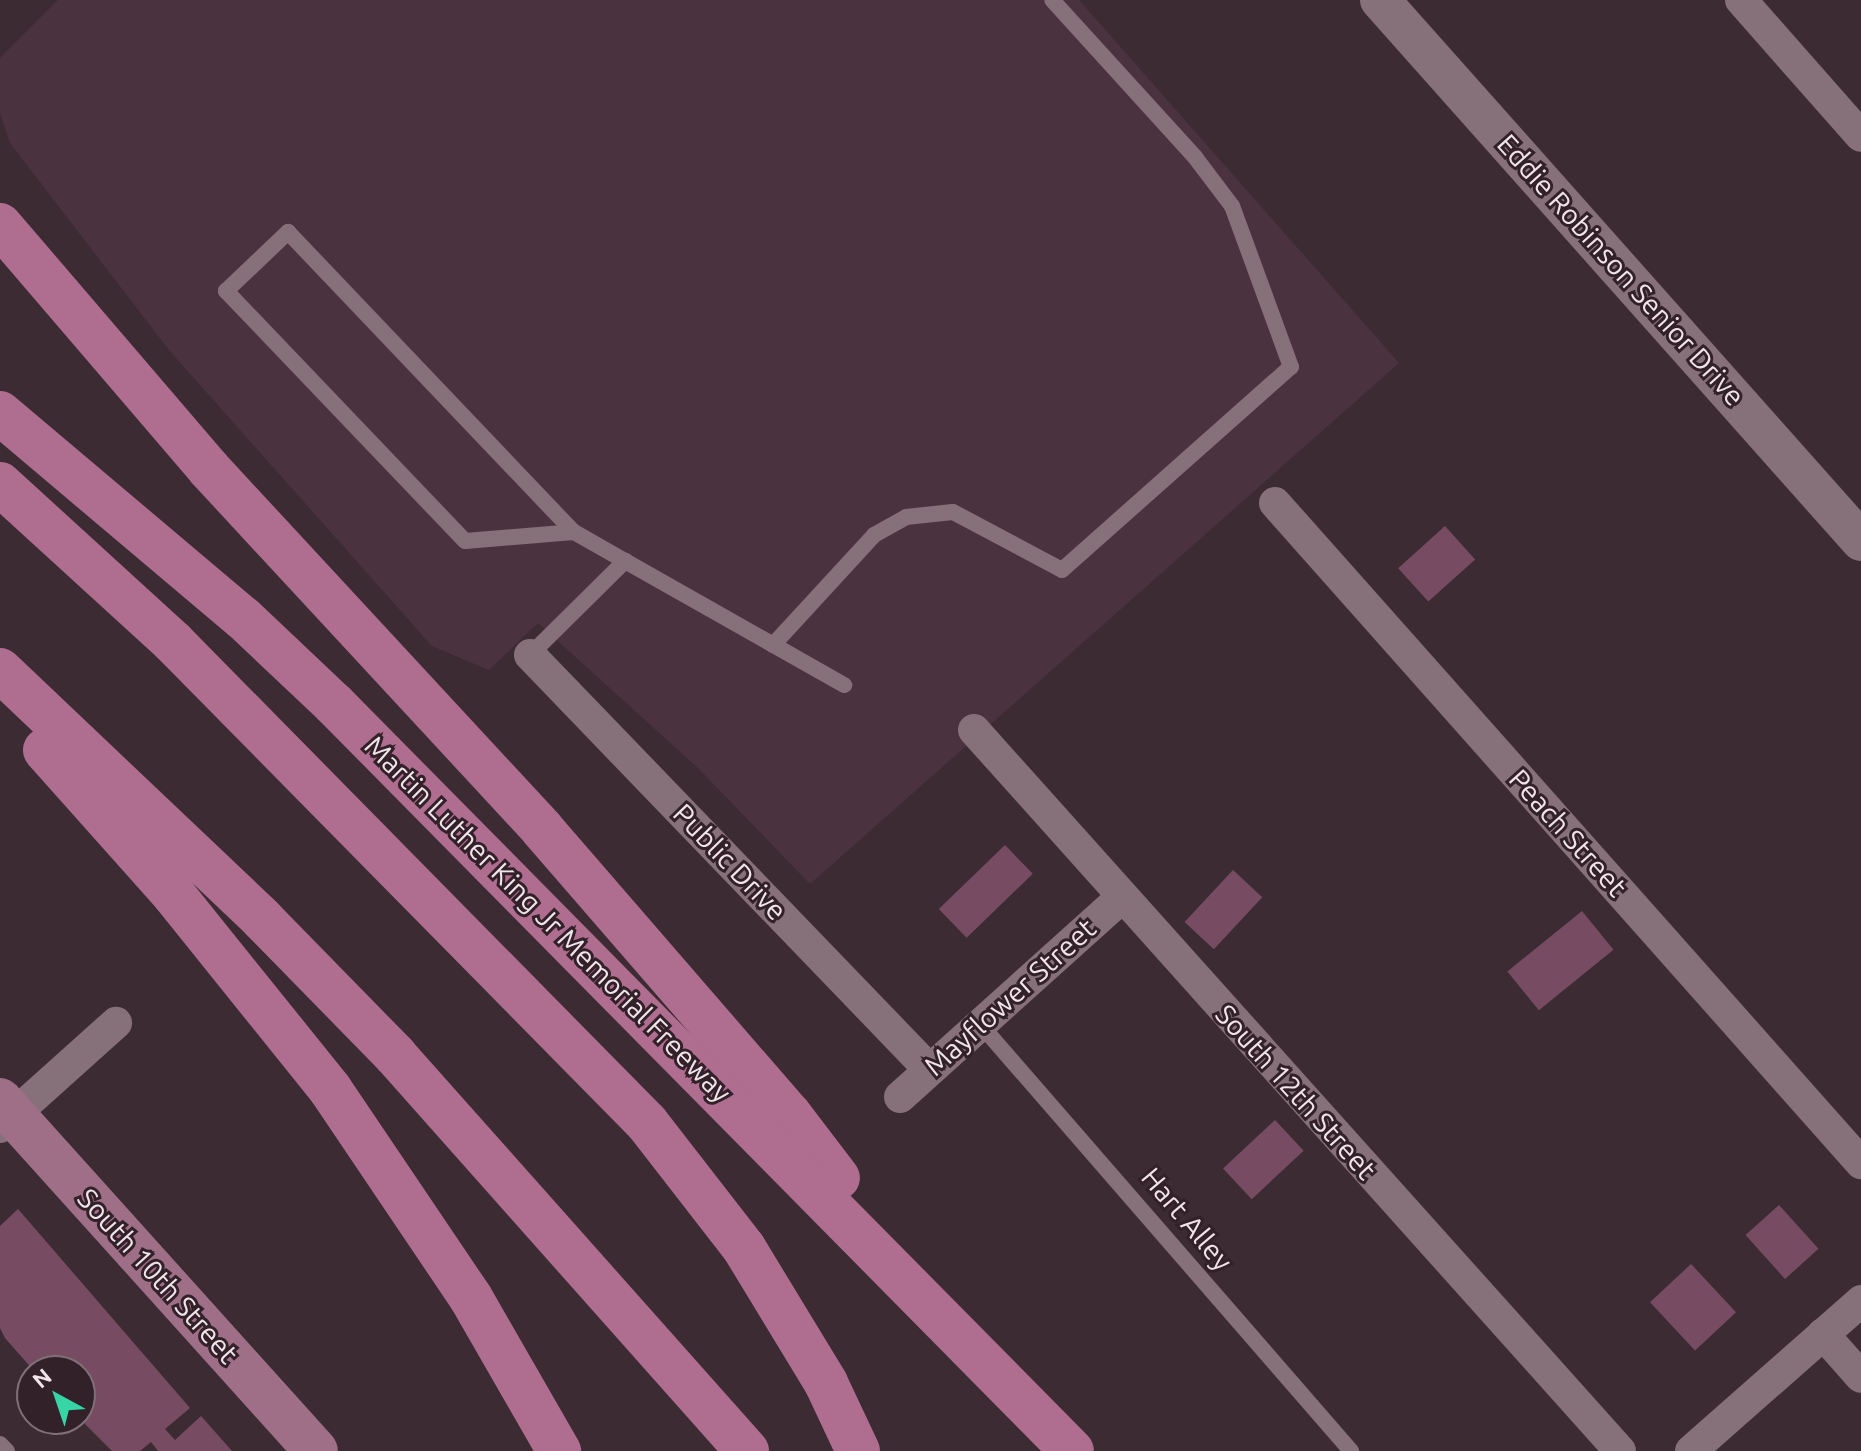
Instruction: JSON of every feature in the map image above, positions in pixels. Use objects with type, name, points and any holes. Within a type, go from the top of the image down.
[{"type":"highway","points":[[0,225],[209,469],[412,682],[777,1126],[948,1324],[1072,1451]]},
{"type":"highway","name":"Martin Luther King Jr Memorial Freeway","points":[[0,413],[195,576],[777,1126]]},
{"type":"highway","points":[[0,484],[173,642],[252,728],[597,1067],[698,1183],[786,1313],[858,1451]]},
{"type":"highway","points":[[1,681],[262,919],[395,1055],[747,1451]]},
{"type":"highway","points":[[1,681],[330,1089],[471,1298],[559,1451]]},
{"type":"main road","name":"South 10th Street","points":[[4,1114],[316,1451]]},
{"type":"street","name":"Eddie Robinson Senior Drive","points":[[1380,0],[1861,541]]},
{"type":"street","points":[[1741,0],[1861,136]]},
{"type":"street","name":"Peach Street","points":[[1275,503],[1861,1163]]},
{"type":"street","name":"Public Drive","points":[[530,655],[929,1069]]},
{"type":"street","name":"South 12th Street","points":[[974,730],[1121,898],[1620,1451]]},
{"type":"street","name":"Mayflower Street","points":[[900,1097],[1121,898]]},
{"type":"street","points":[[4,1114],[116,1023]]},
{"type":"street","points":[[1691,1451],[1861,1301]]},
{"type":"street","points":[[1823,1334],[1861,1377]]},
{"type":"lane","points":[[773,645],[874,535],[906,517],[953,512],[1062,570],[1291,367],[1232,206],[1195,157],[1052,0]]},
{"type":"lane","points":[[574,532],[465,541],[226,291],[288,232],[574,532],[844,685]]},
{"type":"lane","points":[[530,655],[625,561]]},
{"type":"lane","name":"Hart Alley","points":[[980,1024],[1351,1451]]},
{"type":"lane","points":[[0,1444],[7,1451]]},
{"type":"shaded area","points":[[58,0],[1079,0],[1399,363],[810,884],[698,768],[538,623],[489,670],[432,646],[169,350],[10,143],[0,113],[0,58]]},
{"type":"building","points":[[1445,526],[1475,559],[1428,602],[1398,568]]},
{"type":"building","points":[[1005,845],[1033,874],[967,938],[939,909]]},
{"type":"building","points":[[1233,870],[1262,897],[1214,949],[1185,922]]},
{"type":"building","points":[[1582,911],[1613,950],[1539,1010],[1507,971]]},
{"type":"building","points":[[1275,1120],[1304,1151],[1252,1199],[1223,1168]]},
{"type":"building","points":[[1779,1205],[1818,1249],[1785,1279],[1746,1235]]},
{"type":"building","points":[[18,1209],[190,1408],[165,1429],[175,1440],[201,1416],[232,1451],[158,1451],[151,1442],[140,1451],[112,1451],[96,1435],[96,1355],[20,1355],[0,1328],[0,1226]]},
{"type":"building","points":[[1691,1264],[1736,1312],[1695,1350],[1650,1302]]}]
